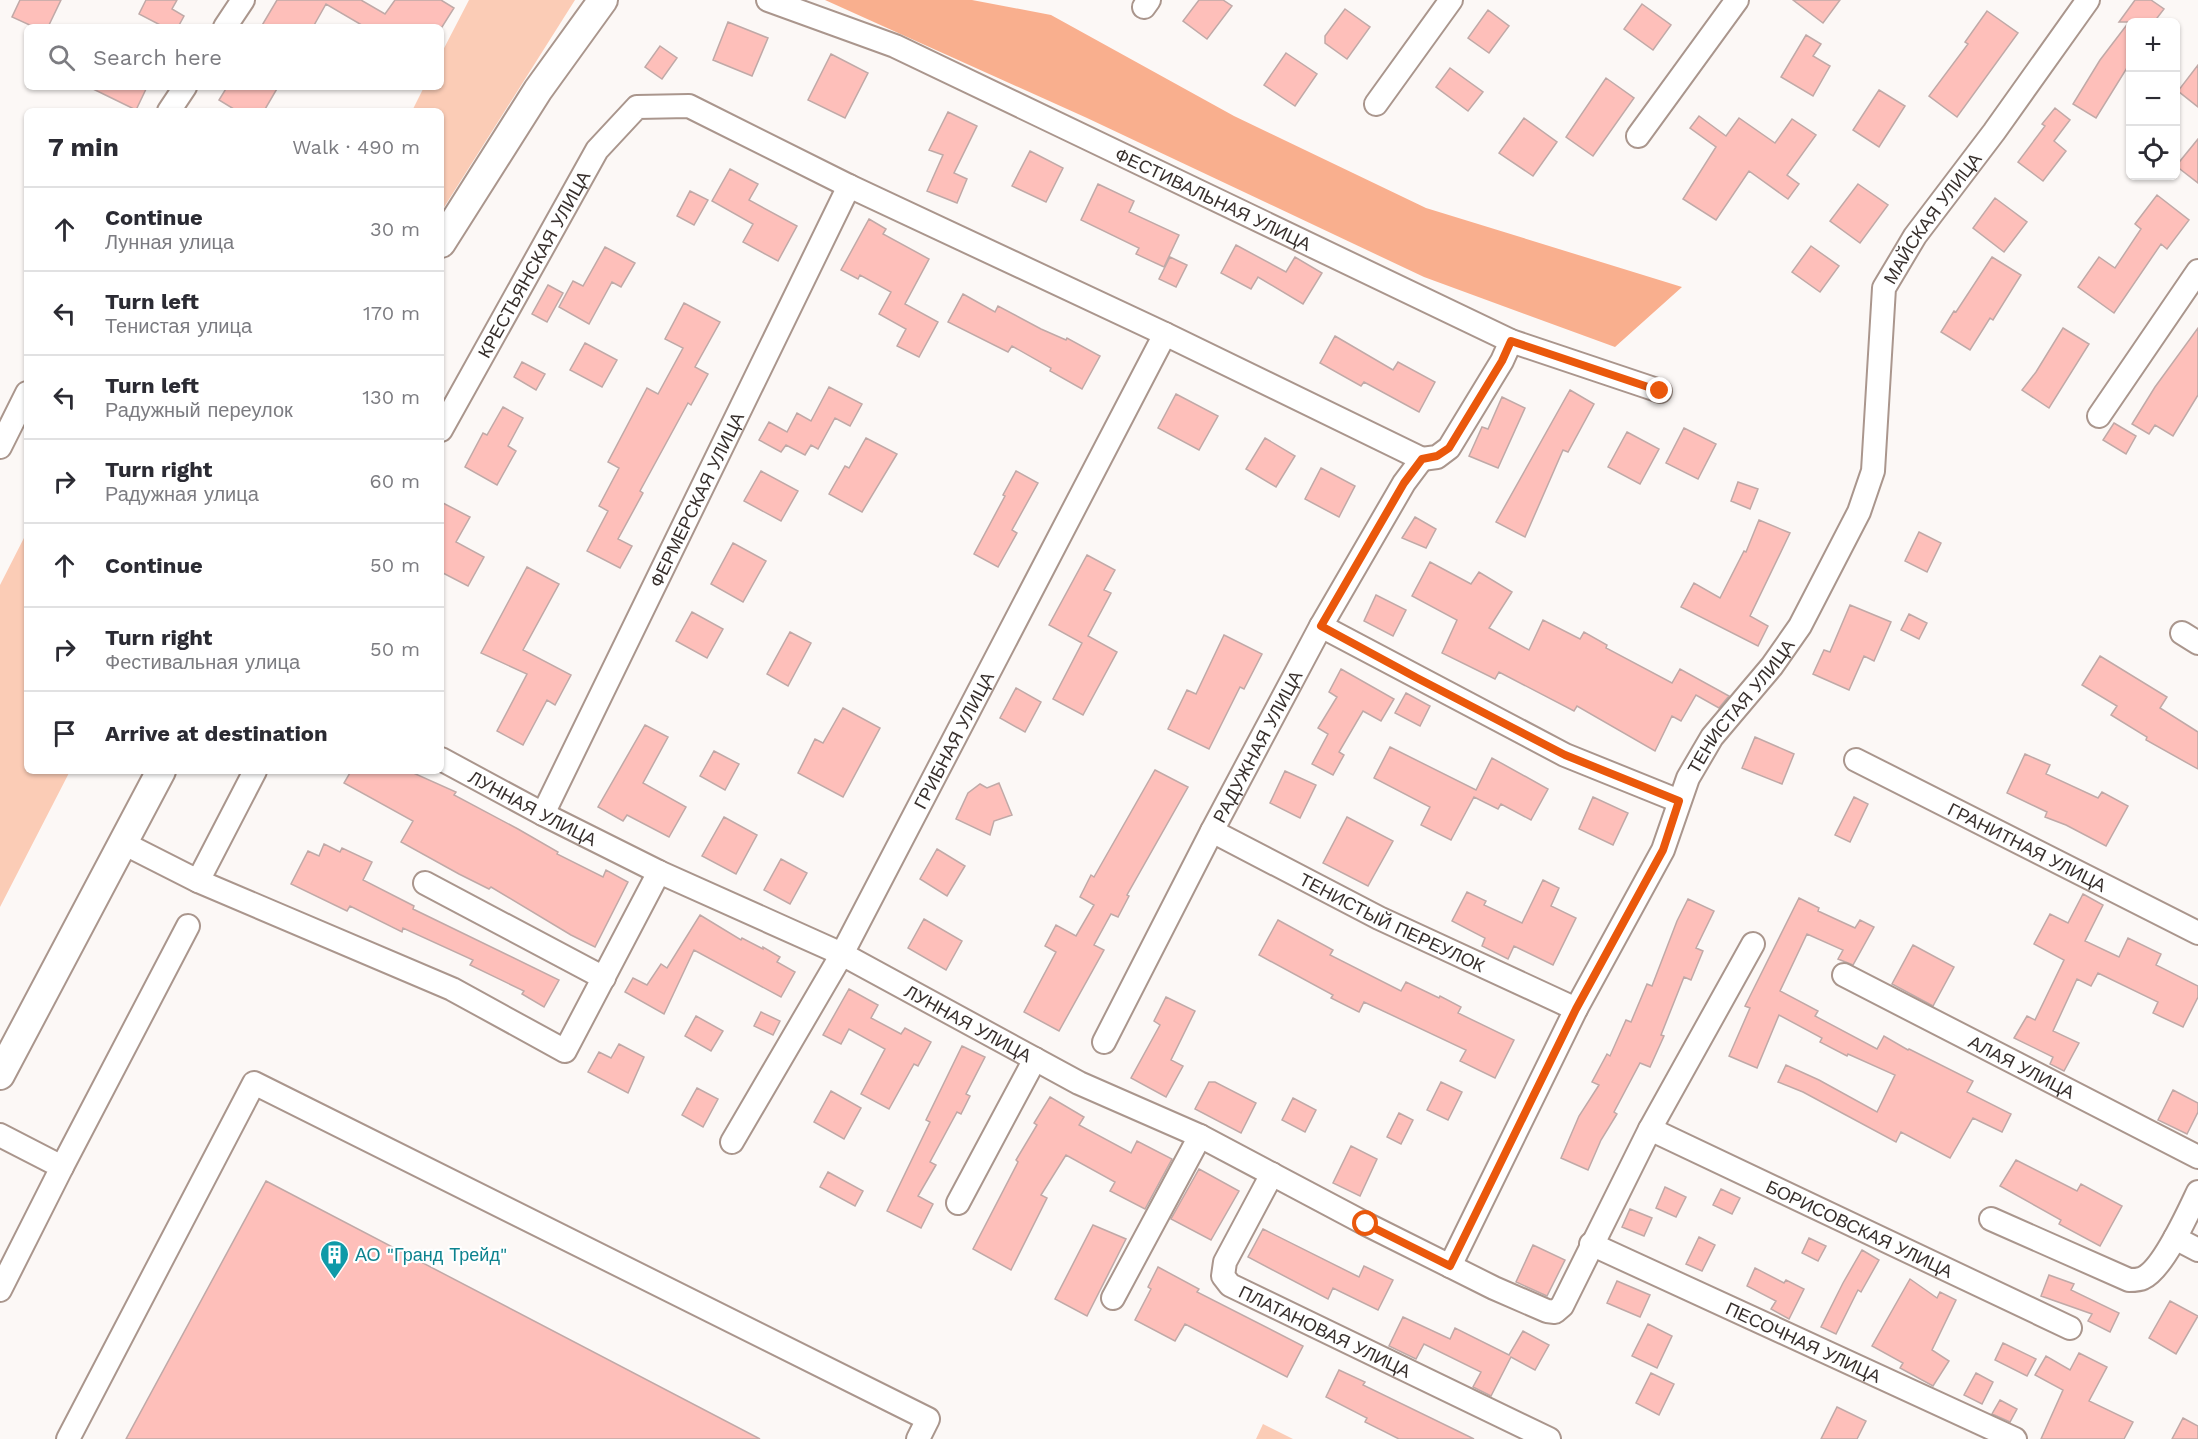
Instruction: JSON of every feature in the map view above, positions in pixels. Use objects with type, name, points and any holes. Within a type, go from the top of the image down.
[{"type":"main road","points":[[444,238],[538,90],[603,0]]},
{"type":"main road","points":[[0,1075],[159,774]]},
{"type":"street","points":[[227,24],[243,0]]},
{"type":"street","name":"ФЕСТИВАЛЬНАЯ УЛИЦА","points":[[768,0],[895,46],[1511,341],[1660,391]]},
{"type":"street","points":[[1376,104],[1451,0]]},
{"type":"street","points":[[1638,136],[1737,0]]},
{"type":"street","name":"МАЙСКАЯ УЛИЦА","points":[[1873,471],[1884,288],[1915,236],[1994,132],[2088,0]]},
{"type":"street","points":[[171,108],[183,90]]},
{"type":"street","name":"КРЕСТЬЯНСКАЯ УЛИЦА","points":[[444,425],[597,150],[638,107],[689,106],[849,186]]},
{"type":"street","points":[[849,186],[1165,334],[1422,459],[1437,456],[1449,448],[1502,361],[1511,341]]},
{"type":"street","name":"ФЕРМЕРСКАЯ УЛИЦА","points":[[543,814],[849,186]]},
{"type":"street","points":[[2099,416],[2198,271]]},
{"type":"street","name":"ГРИБНАЯ УЛИЦА","points":[[732,1142],[842,954],[1165,334]]},
{"type":"street","points":[[0,447],[24,399]]},
{"type":"street","name":"РАДУЖНАЯ УЛИЦА","points":[[1104,1042],[1212,831],[1321,626],[1404,483],[1422,459]]},
{"type":"street","name":"ТЕНИСТАЯ УЛИЦА","points":[[1450,1266],[1576,1009],[1663,850],[1688,778],[1712,737],[1772,666],[1800,626],[1859,512],[1873,471]]},
{"type":"street","points":[[1321,626],[1565,755],[1679,801]]},
{"type":"street","name":"ГРАНИТНАЯ УЛИЦА","points":[[1856,760],[2198,933]]},
{"type":"street","name":"ЛУННАЯ УЛИЦА","points":[[444,761],[658,872],[842,954],[1079,1083],[1200,1136],[1450,1266],[1546,1311],[1556,1312],[1562,1305],[1592,1245]]},
{"type":"street","points":[[198,881],[253,774]]},
{"type":"street","name":"ТЕНИСТЫЙ ПЕРЕУЛОК","points":[[1212,831],[1379,918],[1576,1009]]},
{"type":"street","points":[[123,843],[198,881],[452,989],[565,1051],[658,872]]},
{"type":"street","points":[[425,883],[604,978]]},
{"type":"street","points":[[0,1290],[189,926]]},
{"type":"street","points":[[1592,1245],[1650,1129],[1753,944]]},
{"type":"street","name":"АЛАЯ УЛИЦА","points":[[1844,975],[2198,1158]]},
{"type":"street","points":[[957,1203],[1035,1059]]},
{"type":"street","points":[[68,1439],[254,1083],[928,1419],[918,1439]]},
{"type":"street","name":"БОРИСОВСКАЯ УЛИЦА","points":[[1650,1129],[2070,1328]]},
{"type":"street","points":[[0,1135],[62,1167]]},
{"type":"street","points":[[1113,1298],[1200,1136]]},
{"type":"street","name":"ПЛАТАНОВАЯ УЛИЦА","points":[[1272,1174],[1225,1262],[1223,1276],[1230,1285],[1549,1439]]},
{"type":"street","points":[[1991,1219],[2129,1280],[2142,1280],[2152,1272],[2175,1238],[2198,1192]]},
{"type":"street","points":[[2175,1238],[2198,1250]]},
{"type":"street","name":"ПЕСОЧНАЯ УЛИЦА","points":[[1592,1245],[2015,1439]]},
{"type":"shaded area","points":[[469,0],[575,0],[444,207],[444,108],[414,108],[422,90],[444,90],[444,48]]},
{"type":"shaded area","points":[[825,0],[972,0],[1051,15],[1234,116],[1426,208],[1682,287],[1615,347],[1424,277],[1087,118]]},
{"type":"shaded area","points":[[24,538],[24,774],[68,774],[0,907],[0,585]]},
{"type":"shaded area","points":[[1263,1424],[1293,1439],[1256,1439]]},
{"type":"building","points":[[20,0],[61,0],[49,24],[27,24],[12,17]]},
{"type":"building","points":[[146,0],[177,0],[172,9],[184,16],[180,24],[158,24],[139,14]]},
{"type":"building","points":[[277,0],[361,0],[385,14],[395,0],[441,0],[454,8],[444,24],[360,24],[326,4],[315,24],[263,24]]},
{"type":"building","points":[[1199,0],[1223,0],[1232,6],[1207,39],[1183,21]]},
{"type":"building","points":[[1793,0],[1840,0],[1823,23]]},
{"type":"building","points":[[2135,0],[2151,0],[2164,9],[2157,18],[2126,18],[2126,22],[2119,22]]},
{"type":"building","points":[[1642,4],[1671,25],[1653,50],[1624,29]]},
{"type":"building","points":[[1345,9],[1370,27],[1347,59],[1325,43],[1325,36]]},
{"type":"building","points":[[1488,10],[1509,26],[1489,53],[1468,38]]},
{"type":"building","points":[[1987,11],[2018,33],[1957,117],[1929,96],[1968,44],[1965,42]]},
{"type":"building","points":[[728,22],[768,38],[752,76],[713,60]]},
{"type":"building","points":[[2126,26],[2126,69],[2096,118],[2073,104],[2100,60]]},
{"type":"building","points":[[1806,35],[1821,44],[1813,56],[1830,66],[1813,96],[1781,77]]},
{"type":"building","points":[[660,46],[677,58],[662,79],[645,67]]},
{"type":"building","points":[[1286,53],[1317,74],[1295,106],[1264,85]]},
{"type":"building","points":[[831,54],[868,73],[845,118],[808,100]]},
{"type":"building","points":[[2198,65],[2198,107],[2180,93],[2180,88]]},
{"type":"building","points":[[1450,68],[1483,92],[1468,111],[1436,87]]},
{"type":"building","points":[[1606,78],[1634,98],[1593,156],[1566,137]]},
{"type":"building","points":[[95,90],[146,90],[137,108],[132,108]]},
{"type":"building","points":[[225,90],[276,90],[266,108],[232,108],[219,100]]},
{"type":"building","points":[[1879,90],[1905,106],[1879,147],[1853,130]]},
{"type":"building","points":[[2055,108],[2070,120],[2054,141],[2066,151],[2043,181],[2018,162],[2045,126],[2042,124]]},
{"type":"building","points":[[948,112],[977,126],[954,173],[967,179],[957,203],[927,191],[943,155],[929,150]]},
{"type":"building","points":[[1699,116],[1726,136],[1739,118],[1775,143],[1792,119],[1816,135],[1787,175],[1799,184],[1788,199],[1749,171],[1716,220],[1683,199],[1716,147],[1690,128]]},
{"type":"building","points":[[1524,118],[1557,142],[1533,176],[1499,153]]},
{"type":"building","points":[[2198,139],[2198,183],[2180,169],[2180,161]]},
{"type":"building","points":[[1030,151],[1063,168],[1046,202],[1012,186]]},
{"type":"building","points":[[730,169],[758,184],[749,200],[797,226],[778,261],[743,242],[753,224],[712,201]]},
{"type":"building","points":[[1098,184],[1134,201],[1129,212],[1179,235],[1164,267],[1136,254],[1139,248],[1081,220]]},
{"type":"building","points":[[1858,184],[1888,205],[1860,243],[1830,221]]},
{"type":"building","points":[[690,191],[708,200],[694,225],[677,216]]},
{"type":"building","points":[[2157,195],[2189,220],[2167,249],[2161,244],[2114,313],[2078,287],[2099,257],[2115,268],[2141,229],[2135,224]]},
{"type":"building","points":[[1995,198],[2027,222],[2004,252],[1973,228]]},
{"type":"building","points":[[869,219],[886,229],[883,234],[929,259],[905,304],[938,322],[919,357],[897,346],[906,329],[879,314],[891,292],[860,275],[858,279],[841,270]]},
{"type":"building","points":[[1236,245],[1286,272],[1295,257],[1322,273],[1303,304],[1258,277],[1251,289],[1221,273]]},
{"type":"building","points":[[1811,246],[1839,266],[1820,292],[1792,272]]},
{"type":"building","points":[[605,247],[635,263],[621,287],[612,282],[589,324],[559,307],[573,281],[583,286]]},
{"type":"building","points":[[1170,257],[1187,265],[1176,287],[1159,279]]},
{"type":"building","points":[[1992,257],[2021,275],[1993,320],[1990,318],[1970,350],[1941,332]]},
{"type":"building","points":[[548,285],[563,293],[547,322],[532,314]]},
{"type":"building","points":[[963,294],[995,312],[998,306],[1100,356],[1082,389],[1012,346],[1008,352],[948,322]]},
{"type":"building","points":[[684,303],[720,322],[695,367],[708,374],[691,405],[688,403],[640,491],[643,493],[618,539],[632,546],[620,568],[587,551],[608,511],[599,506],[619,468],[608,462],[647,388],[658,394],[683,348],[665,339]]},
{"type":"building","points":[[2063,328],[2089,344],[2049,408],[2022,390]]},
{"type":"building","points":[[2198,328],[2198,395],[2173,436],[2155,425],[2149,434],[2132,424],[2155,387]]},
{"type":"building","points":[[1335,336],[1393,370],[1398,362],[1435,382],[1419,412],[1364,382],[1361,386],[1320,363]]},
{"type":"building","points":[[585,343],[617,360],[602,387],[570,370]]},
{"type":"building","points":[[522,362],[545,374],[536,390],[514,377]]},
{"type":"building","points":[[829,387],[862,404],[850,426],[835,418],[818,449],[811,445],[805,455],[786,445],[781,452],[759,440],[769,422],[787,432],[797,413],[811,421]]},
{"type":"building","points":[[1570,390],[1594,404],[1568,452],[1563,450],[1525,537],[1496,522]]},
{"type":"building","points":[[1176,394],[1218,416],[1199,450],[1158,428]]},
{"type":"building","points":[[1502,397],[1525,408],[1498,468],[1469,456],[1482,427],[1488,429]]},
{"type":"building","points":[[503,407],[523,418],[508,446],[516,451],[497,485],[465,467],[483,433],[487,435]]},
{"type":"building","points":[[2114,423],[2136,436],[2126,454],[2103,440]]},
{"type":"building","points":[[1684,428],[1716,444],[1698,479],[1666,463]]},
{"type":"building","points":[[1627,432],[1659,449],[1640,484],[1608,467]]},
{"type":"building","points":[[866,438],[897,454],[862,512],[829,494],[845,466],[849,468]]},
{"type":"building","points":[[1265,438],[1295,456],[1276,487],[1246,469]]},
{"type":"building","points":[[1321,468],[1355,486],[1339,517],[1305,499]]},
{"type":"building","points":[[761,471],[798,491],[781,521],[744,501]]},
{"type":"building","points":[[1016,471],[1038,483],[1012,530],[1017,533],[998,567],[974,554]]},
{"type":"building","points":[[1738,482],[1758,489],[1750,509],[1731,501]]},
{"type":"building","points":[[444,504],[470,517],[456,542],[484,557],[468,586],[444,574]]},
{"type":"building","points":[[1415,517],[1436,529],[1426,548],[1402,538]]},
{"type":"building","points":[[1759,520],[1790,533],[1750,616],[1768,626],[1758,646],[1681,607],[1694,583],[1720,598],[1744,551],[1746,552]]},
{"type":"building","points":[[1919,532],[1941,543],[1927,572],[1905,561]]},
{"type":"building","points":[[733,543],[766,561],[743,602],[711,584]]},
{"type":"building","points":[[1087,555],[1115,570],[1104,590],[1111,593],[1088,636],[1117,652],[1083,715],[1053,699],[1082,643],[1049,625]]},
{"type":"building","points":[[1430,562],[1471,584],[1479,572],[1512,592],[1489,628],[1529,650],[1543,620],[1580,639],[1584,632],[1607,645],[1606,648],[1672,683],[1680,669],[1729,696],[1719,708],[1696,695],[1681,721],[1672,716],[1655,751],[1577,706],[1574,711],[1499,672],[1495,679],[1442,653],[1457,620],[1412,596]]},
{"type":"building","points":[[527,567],[559,584],[523,650],[571,675],[555,705],[547,700],[523,745],[497,731],[527,674],[481,653]]},
{"type":"building","points":[[1376,595],[1406,610],[1393,636],[1364,621]]},
{"type":"building","points":[[1850,605],[1891,622],[1874,661],[1864,656],[1849,690],[1813,674],[1824,650],[1830,652]]},
{"type":"building","points":[[692,612],[723,629],[707,658],[676,641]]},
{"type":"building","points":[[1909,614],[1927,623],[1919,639],[1901,630]]},
{"type":"building","points":[[790,632],[811,643],[788,686],[767,674]]},
{"type":"building","points":[[1224,635],[1262,654],[1244,689],[1240,687],[1209,749],[1168,729],[1187,690],[1196,694]]},
{"type":"building","points":[[2100,656],[2167,697],[2160,708],[2198,732],[2198,769],[2146,740],[2147,737],[2111,715],[2117,706],[2082,685]]},
{"type":"building","points":[[1341,669],[1394,699],[1381,721],[1363,711],[1339,752],[1344,755],[1333,775],[1312,764],[1328,734],[1318,728],[1337,697],[1329,692]]},
{"type":"building","points":[[1016,688],[1041,702],[1025,732],[1000,718]]},
{"type":"building","points":[[1406,693],[1430,706],[1420,726],[1395,713]]},
{"type":"building","points":[[843,708],[880,728],[843,797],[798,773],[815,739],[823,743]]},
{"type":"building","points":[[645,725],[668,737],[643,783],[686,807],[669,837],[627,815],[623,821],[598,807]]},
{"type":"building","points":[[1755,737],[1794,754],[1782,784],[1742,768]]},
{"type":"building","points":[[1390,747],[1476,790],[1492,758],[1548,789],[1531,820],[1501,804],[1498,809],[1474,797],[1451,840],[1421,825],[1430,807],[1374,778]]},
{"type":"building","points":[[714,751],[739,764],[725,790],[700,776]]},
{"type":"building","points":[[2025,754],[2050,765],[2046,774],[2098,798],[2102,792],[2128,806],[2106,846],[2045,817],[2047,812],[2007,793]]},
{"type":"building","points":[[1155,770],[1188,787],[1127,895],[1129,896],[1118,917],[1111,914],[1094,945],[1104,950],[1059,1031],[1024,1012],[1056,952],[1045,946],[1056,925],[1076,936],[1094,905],[1080,897],[1091,875],[1094,877]]},
{"type":"building","points":[[1285,771],[1316,785],[1300,818],[1270,803]]},
{"type":"building","points":[[349,774],[416,774],[456,792],[454,795],[518,829],[558,852],[557,854],[603,877],[606,870],[628,882],[595,947],[491,887],[489,889],[459,874],[401,842],[413,821],[344,783]]},
{"type":"building","points":[[999,783],[1012,815],[994,821],[990,835],[956,819],[968,793],[980,784],[987,788]]},
{"type":"building","points":[[1593,797],[1628,813],[1613,845],[1579,829]]},
{"type":"building","points":[[1854,797],[1868,804],[1850,842],[1835,835]]},
{"type":"building","points":[[724,817],[757,835],[736,874],[702,856]]},
{"type":"building","points":[[1347,817],[1393,841],[1368,886],[1323,863]]},
{"type":"building","points":[[324,844],[340,852],[342,848],[372,862],[363,880],[414,906],[413,909],[559,980],[544,1007],[522,994],[524,991],[470,965],[473,960],[403,928],[402,932],[350,906],[347,911],[291,884],[308,851],[319,856]]},
{"type":"building","points":[[937,849],[965,866],[947,896],[920,879]]},
{"type":"building","points":[[781,859],[807,873],[790,904],[764,890]]},
{"type":"building","points":[[1543,880],[1559,888],[1551,906],[1576,918],[1553,965],[1514,946],[1508,959],[1482,946],[1485,938],[1452,921],[1467,892],[1486,901],[1484,905],[1522,923]]},
{"type":"building","points":[[2083,894],[2103,905],[2085,941],[2119,957],[2128,938],[2161,954],[2156,965],[2198,986],[2198,997],[2183,1027],[2153,1013],[2158,1002],[2098,973],[2091,986],[2077,979],[2053,1031],[2079,1043],[2064,1071],[2050,1064],[2053,1057],[2014,1038],[2027,1016],[2035,1020],[2064,960],[2034,944],[2050,914],[2068,923]]},
{"type":"building","points":[[1799,898],[1819,908],[1818,911],[1855,928],[1860,920],[1874,927],[1853,965],[1838,959],[1843,950],[1807,934],[1780,991],[1818,1011],[1815,1016],[1877,1049],[1884,1036],[1973,1081],[1967,1092],[2011,1114],[2002,1132],[1973,1118],[1950,1158],[1901,1132],[1896,1142],[1803,1092],[1778,1082],[1786,1065],[1819,1080],[1877,1112],[1895,1075],[1848,1054],[1847,1056],[1820,1042],[1822,1038],[1779,1015],[1757,1068],[1729,1056],[1750,1008],[1745,1006]]},
{"type":"building","points":[[1688,899],[1714,911],[1696,948],[1703,951],[1691,980],[1684,977],[1661,1035],[1664,1036],[1650,1067],[1640,1063],[1614,1112],[1617,1114],[1601,1140],[1588,1170],[1561,1158],[1579,1116],[1599,1085],[1592,1082],[1607,1054],[1610,1056],[1626,1020],[1631,1022],[1647,984],[1652,986]]},
{"type":"building","points":[[700,915],[741,940],[742,938],[763,949],[763,947],[780,957],[777,962],[795,972],[781,997],[694,950],[664,1014],[625,992],[633,978],[647,985],[661,964],[667,968]]},
{"type":"building","points":[[924,919],[962,941],[946,970],[908,948]]},
{"type":"building","points":[[1278,920],[1333,950],[1330,955],[1401,991],[1406,982],[1439,998],[1440,996],[1461,1007],[1458,1013],[1514,1040],[1495,1078],[1460,1061],[1466,1050],[1364,1002],[1359,1012],[1331,998],[1333,995],[1259,955]]},
{"type":"building","points":[[1913,945],[1954,967],[1933,1006],[1892,984]]},
{"type":"building","points":[[849,989],[878,1005],[871,1018],[901,1034],[905,1028],[931,1042],[918,1066],[914,1064],[889,1109],[861,1094],[885,1049],[849,1029],[841,1044],[823,1035]]},
{"type":"building","points":[[1166,997],[1195,1011],[1171,1060],[1183,1066],[1166,1097],[1131,1078],[1160,1025],[1154,1021]]},
{"type":"building","points":[[761,1012],[780,1021],[773,1035],[754,1026]]},
{"type":"building","points":[[696,1016],[723,1031],[711,1051],[685,1036]]},
{"type":"building","points":[[619,1044],[644,1057],[628,1093],[588,1072],[599,1052],[611,1058]]},
{"type":"building","points":[[962,1046],[985,1057],[966,1094],[970,1096],[961,1114],[957,1112],[930,1162],[936,1165],[918,1196],[933,1204],[921,1228],[887,1211],[930,1122],[926,1120]]},
{"type":"building","points":[[1209,1082],[1215,1082],[1256,1103],[1241,1133],[1195,1109]]},
{"type":"building","points":[[1441,1082],[1462,1092],[1448,1120],[1427,1110]]},
{"type":"building","points":[[697,1088],[718,1099],[703,1127],[682,1115]]},
{"type":"building","points":[[2173,1090],[2198,1103],[2198,1112],[2187,1134],[2158,1120]]},
{"type":"building","points":[[831,1091],[861,1108],[844,1139],[814,1122]]},
{"type":"building","points":[[1050,1097],[1084,1117],[1079,1125],[1131,1153],[1137,1141],[1172,1159],[1145,1209],[1110,1191],[1115,1182],[1066,1155],[1041,1195],[1047,1198],[1011,1270],[973,1249],[1018,1162],[1016,1160],[1037,1125],[1034,1123]]},
{"type":"building","points":[[1293,1098],[1316,1110],[1305,1132],[1282,1120]]},
{"type":"building","points":[[1399,1113],[1413,1120],[1401,1144],[1387,1137]]},
{"type":"building","points":[[1351,1146],[1377,1159],[1360,1196],[1333,1183]]},
{"type":"building","points":[[2016,1160],[2077,1191],[2081,1184],[2122,1206],[2100,1246],[2059,1224],[2061,1220],[2000,1186]]},
{"type":"building","points":[[1199,1169],[1239,1191],[1211,1240],[1171,1219]]},
{"type":"building","points":[[828,1172],[863,1191],[855,1206],[820,1187]]},
{"type":"building","name":"АО \"Гранд Трейд\"","points":[[266,1181],[760,1439],[126,1439]]},
{"type":"building","points":[[1665,1187],[1686,1197],[1676,1217],[1656,1208]]},
{"type":"building","points":[[1721,1189],[1740,1198],[1732,1214],[1713,1205]]},
{"type":"building","points":[[1630,1209],[1652,1218],[1644,1236],[1622,1227]]},
{"type":"building","points":[[1093,1225],[1126,1239],[1087,1316],[1055,1299]]},
{"type":"building","points":[[1263,1229],[1359,1277],[1364,1266],[1393,1280],[1378,1310],[1333,1288],[1328,1299],[1248,1257]]},
{"type":"building","points":[[1699,1237],[1715,1245],[1702,1271],[1686,1264]]},
{"type":"building","points":[[1809,1238],[1826,1246],[1818,1261],[1802,1253]]},
{"type":"building","points":[[1533,1245],[1565,1260],[1547,1296],[1516,1282]]},
{"type":"building","points":[[1862,1250],[1879,1260],[1861,1292],[1858,1290],[1836,1334],[1821,1327]]},
{"type":"building","points":[[1158,1267],[1199,1289],[1197,1292],[1303,1346],[1287,1377],[1185,1324],[1175,1341],[1135,1320],[1151,1289],[1148,1287]]},
{"type":"building","points":[[1755,1268],[1784,1283],[1786,1280],[1804,1289],[1789,1319],[1771,1309],[1776,1301],[1747,1286]]},
{"type":"building","points":[[2049,1275],[2074,1284],[2071,1290],[2119,1313],[2110,1332],[2088,1321],[2092,1314],[2041,1296]]},
{"type":"building","points":[[1910,1279],[1937,1298],[1940,1292],[1956,1300],[1932,1350],[1949,1361],[1933,1386],[1900,1368],[1903,1363],[1872,1346]]},
{"type":"building","points":[[1617,1281],[1650,1295],[1640,1317],[1607,1303]]},
{"type":"building","points":[[2170,1301],[2198,1316],[2176,1354],[2149,1338]]},
{"type":"building","points":[[1403,1317],[1450,1339],[1455,1328],[1509,1355],[1523,1331],[1549,1345],[1535,1370],[1511,1357],[1491,1396],[1473,1387],[1481,1372],[1424,1344],[1416,1359],[1389,1346]]},
{"type":"building","points":[[1648,1324],[1672,1336],[1657,1368],[1632,1356]]},
{"type":"building","points":[[2003,1343],[2036,1359],[2027,1376],[1995,1360]]},
{"type":"building","points":[[2079,1353],[2107,1367],[2089,1401],[2133,1422],[2124,1439],[2041,1439],[2063,1390],[2035,1375],[2046,1356],[2070,1370]]},
{"type":"building","points":[[1339,1370],[1365,1382],[1363,1385],[1474,1439],[1399,1439],[1365,1422],[1367,1418],[1326,1397]]},
{"type":"building","points":[[1651,1373],[1674,1384],[1659,1415],[1636,1403]]},
{"type":"building","points":[[1976,1373],[1993,1382],[1982,1404],[1964,1395]]},
{"type":"building","points":[[2000,1400],[2017,1409],[2010,1422],[1992,1414]]},
{"type":"building","points":[[1837,1407],[1866,1421],[1857,1439],[1821,1439]]},
{"type":"building","points":[[2183,1418],[2198,1426],[2198,1439],[2172,1439]]},
{"type":"place","name":"АО \"Гранд Трейд\"","points":[[334,1280]]},
{"type":"route","points":[[1366,1224],[1450,1266],[1576,1009],[1663,850],[1679,801],[1565,755],[1321,626],[1404,483],[1422,459],[1437,456],[1449,448],[1502,361],[1511,341],[1660,391]]}]
